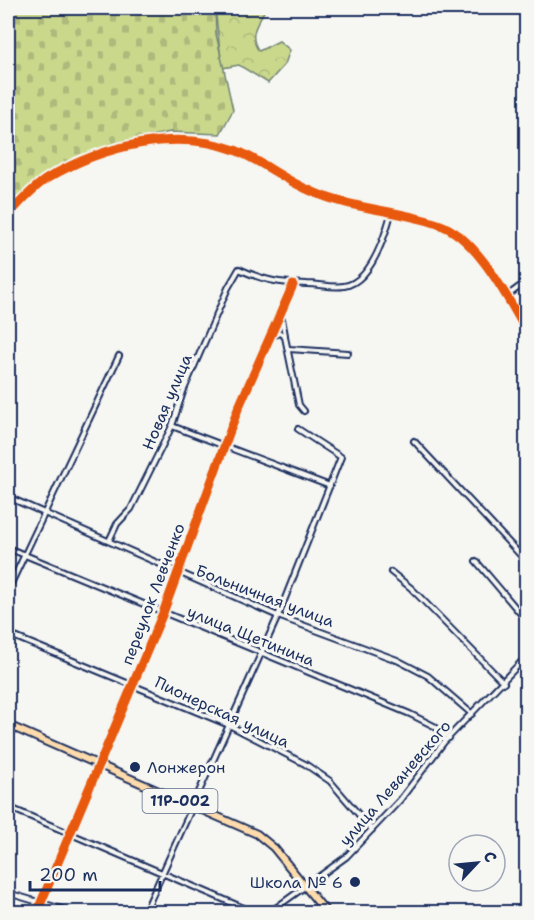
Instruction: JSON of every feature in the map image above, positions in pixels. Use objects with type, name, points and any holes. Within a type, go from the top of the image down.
[{"type":"main road","name":"11Р-002","points":[[8,726],[267,840],[324,910]]},
{"type":"street","points":[[8,214],[47,179],[80,163],[115,150],[194,140],[234,150],[260,160],[311,191],[392,214],[440,224],[461,237],[476,253],[507,296],[526,330]]},
{"type":"street","points":[[293,285],[346,286],[357,280],[380,245],[392,214]]},
{"type":"street","name":"Новая улица","points":[[109,541],[117,524],[131,509],[172,426],[183,392],[239,268],[271,283],[293,285]]},
{"type":"street","name":"переулок Левченко","points":[[37,912],[101,767],[163,614],[224,446],[293,285]]},
{"type":"street","points":[[507,296],[519,287],[526,286]]},
{"type":"street","points":[[281,309],[299,405],[304,411]]},
{"type":"street","points":[[271,336],[279,333],[285,337]]},
{"type":"street","points":[[289,349],[348,353]]},
{"type":"street","points":[[8,590],[42,513],[119,356]]},
{"type":"street","points":[[172,426],[330,486]]},
{"type":"street","points":[[145,912],[278,616],[341,457],[298,429]]},
{"type":"street","points":[[414,441],[526,561]]},
{"type":"street","name":"Больничная улица","points":[[8,497],[109,541],[177,574],[278,616],[397,660],[428,676],[472,714]]},
{"type":"street","name":"улица Щетинина","points":[[8,548],[163,614],[410,714],[434,726],[449,738]]},
{"type":"street","points":[[476,561],[526,620]]},
{"type":"street","points":[[391,572],[411,588],[504,683]]},
{"type":"street","name":"Пионерская улица","points":[[8,634],[229,725],[305,764],[330,781],[372,830]]},
{"type":"street","name":"улица Леваневского","points":[[270,912],[346,857],[400,800],[449,738],[504,683],[526,657]]},
{"type":"street","points":[[8,807],[253,912]]},
{"type":"street","points":[[8,893],[72,912]]},
{"type":"street","points":[[521,912],[526,908]]},
{"type":"street","points":[[315,912],[324,910]]},
{"type":"green space","points":[[8,8],[215,8],[216,34],[233,110],[220,134],[170,132],[118,143],[42,177],[8,210]]},
{"type":"green space","points":[[215,8],[266,8],[254,34],[259,51],[279,41],[290,50],[285,64],[268,83],[239,65],[222,68]]},
{"type":"cycle path","points":[[8,215],[42,182],[92,157],[115,149],[164,141],[212,144],[245,154],[301,187],[326,197],[422,219],[452,231],[478,254],[510,301],[526,330]]},
{"type":"cycle path","points":[[37,912],[163,613],[238,409],[293,285]]},
{"type":"place","name":"Лонжерон","points":[[135,767]]},
{"type":"place","name":"Школа № 6","points":[[355,882]]}]
